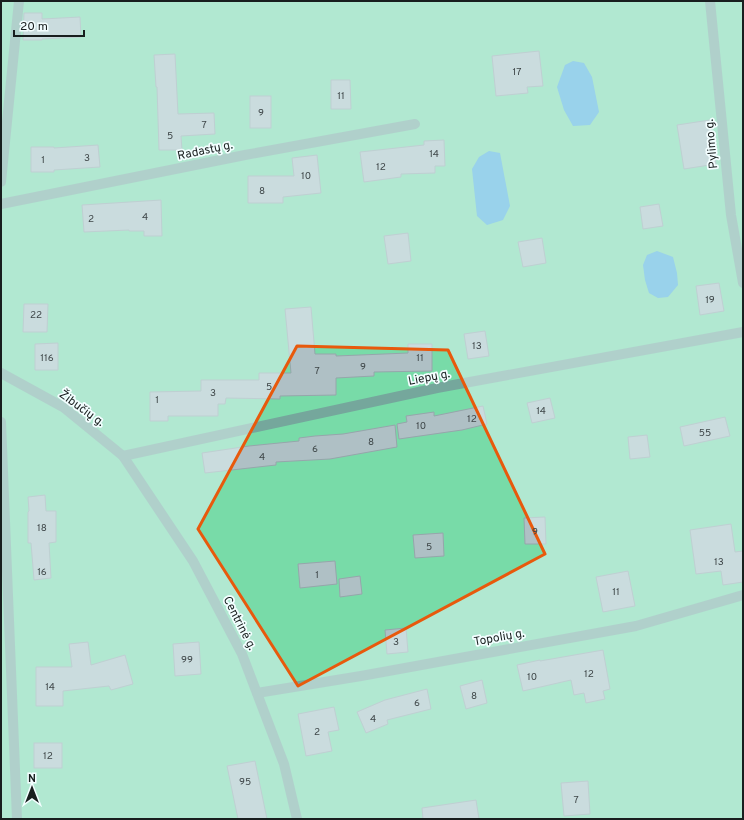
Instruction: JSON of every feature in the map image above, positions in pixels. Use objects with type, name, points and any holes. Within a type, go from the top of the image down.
[{"type":"street","points":[[1,182],[19,1]]},
{"type":"street","name":"Pylimo g.","points":[[710,1],[731,215],[743,283]]},
{"type":"street","name":"Radastų g.","points":[[1,204],[245,155],[415,124]]},
{"type":"street","name":"Liepų g.","points":[[123,456],[437,388],[743,332]]},
{"type":"street","name":"Žibučių g.","points":[[1,373],[63,407],[123,456]]},
{"type":"street","points":[[1,422],[17,819]]},
{"type":"street","name":"Centrinė g.","points":[[123,456],[193,561],[242,654],[284,764],[297,819]]},
{"type":"street","name":"Topolių g.","points":[[257,693],[361,676],[636,626],[743,595]]},
{"type":"highlighted area","points":[[297,346],[448,350],[545,554],[298,686],[198,529]]},
{"type":"green space","points":[[1,1],[743,1],[743,819],[1,819]]},
{"type":"water","points":[[573,61],[584,63],[592,77],[599,112],[590,125],[573,126],[564,110],[557,87],[565,65]]},
{"type":"water","points":[[489,151],[500,153],[510,206],[503,220],[487,225],[477,216],[472,169],[479,157]]},
{"type":"water","points":[[657,251],[673,257],[677,273],[678,285],[668,297],[658,298],[649,293],[645,280],[643,265],[647,255]]},
{"type":"building","points":[[24,13],[42,13],[42,19],[80,17],[81,37],[23,40]]},
{"type":"building","points":[[539,51],[543,86],[527,87],[528,93],[496,96],[492,56]]},
{"type":"building","points":[[175,54],[178,114],[214,113],[215,134],[181,136],[182,150],[159,150],[157,87],[154,55]]},
{"type":"building","points":[[331,80],[350,80],[351,109],[331,109]]},
{"type":"building","points":[[250,96],[271,96],[271,128],[250,128]]},
{"type":"building","points":[[710,120],[716,164],[684,169],[677,125]]},
{"type":"building","points":[[444,140],[445,166],[435,166],[435,173],[401,174],[401,177],[364,182],[360,152],[424,145],[424,141]]},
{"type":"building","points":[[98,145],[100,167],[54,170],[54,172],[31,172],[31,147],[54,148]]},
{"type":"building","points":[[317,155],[321,193],[283,197],[283,203],[248,203],[248,176],[294,176],[292,158]]},
{"type":"building","points":[[161,200],[162,236],[144,236],[144,231],[129,230],[84,232],[82,205]]},
{"type":"building","points":[[659,204],[663,226],[643,229],[640,207]]},
{"type":"building","points":[[408,233],[411,261],[388,264],[384,236]]},
{"type":"building","points":[[542,238],[546,263],[523,267],[518,242]]},
{"type":"building","points":[[719,283],[724,311],[700,315],[696,286]]},
{"type":"building","points":[[24,304],[48,304],[47,332],[23,332]]},
{"type":"building","points":[[311,307],[315,354],[336,354],[336,356],[408,353],[408,344],[432,344],[432,371],[374,372],[374,376],[336,378],[336,395],[280,396],[280,399],[226,398],[225,404],[218,404],[218,416],[168,416],[168,421],[150,421],[150,392],[201,391],[201,380],[259,380],[259,373],[291,373],[285,309]]},
{"type":"building","points":[[485,331],[489,356],[468,359],[464,334]]},
{"type":"building","points":[[58,343],[58,370],[35,370],[35,344]]},
{"type":"building","points":[[550,398],[555,418],[532,423],[527,403]]},
{"type":"building","points":[[483,406],[487,424],[462,430],[399,439],[397,424],[407,422],[406,416],[434,412],[434,416]]},
{"type":"building","points":[[725,417],[730,436],[684,446],[680,427]]},
{"type":"building","points":[[395,425],[397,447],[330,459],[276,462],[276,465],[205,473],[202,453],[299,441],[299,438],[343,434]]},
{"type":"building","points":[[647,435],[650,457],[630,459],[628,437]]},
{"type":"building","points":[[45,495],[46,511],[56,511],[56,542],[49,543],[51,578],[34,580],[31,543],[28,543],[28,497]]},
{"type":"building","points":[[545,517],[546,544],[525,544],[524,518]]},
{"type":"building","points":[[731,524],[735,552],[743,551],[743,582],[723,585],[721,571],[696,574],[690,530]]},
{"type":"building","points":[[443,533],[444,556],[415,558],[413,535]]},
{"type":"building","points":[[335,561],[337,584],[300,588],[298,564]]},
{"type":"building","points":[[628,571],[635,606],[603,612],[596,577]]},
{"type":"building","points":[[360,576],[362,594],[340,597],[339,579]]},
{"type":"building","points":[[406,628],[408,652],[387,654],[385,630]]},
{"type":"building","points":[[88,642],[91,665],[125,655],[133,684],[111,690],[109,686],[63,691],[63,706],[36,706],[36,667],[72,667],[69,644]]},
{"type":"building","points":[[199,642],[201,674],[175,676],[173,644]]},
{"type":"building","points":[[603,650],[610,689],[603,691],[605,699],[586,703],[584,693],[574,695],[571,680],[523,691],[517,665]]},
{"type":"building","points":[[482,680],[487,703],[466,709],[460,686]]},
{"type":"building","points":[[427,689],[431,709],[387,720],[388,724],[366,733],[357,712],[385,700]]},
{"type":"building","points":[[334,707],[339,730],[328,732],[332,751],[306,756],[298,714]]},
{"type":"building","points":[[34,743],[62,743],[62,768],[34,768]]},
{"type":"building","points":[[255,761],[267,819],[238,819],[227,766]]},
{"type":"building","points":[[588,781],[590,814],[564,816],[561,783]]},
{"type":"building","points":[[476,800],[479,819],[423,819],[422,808]]}]
